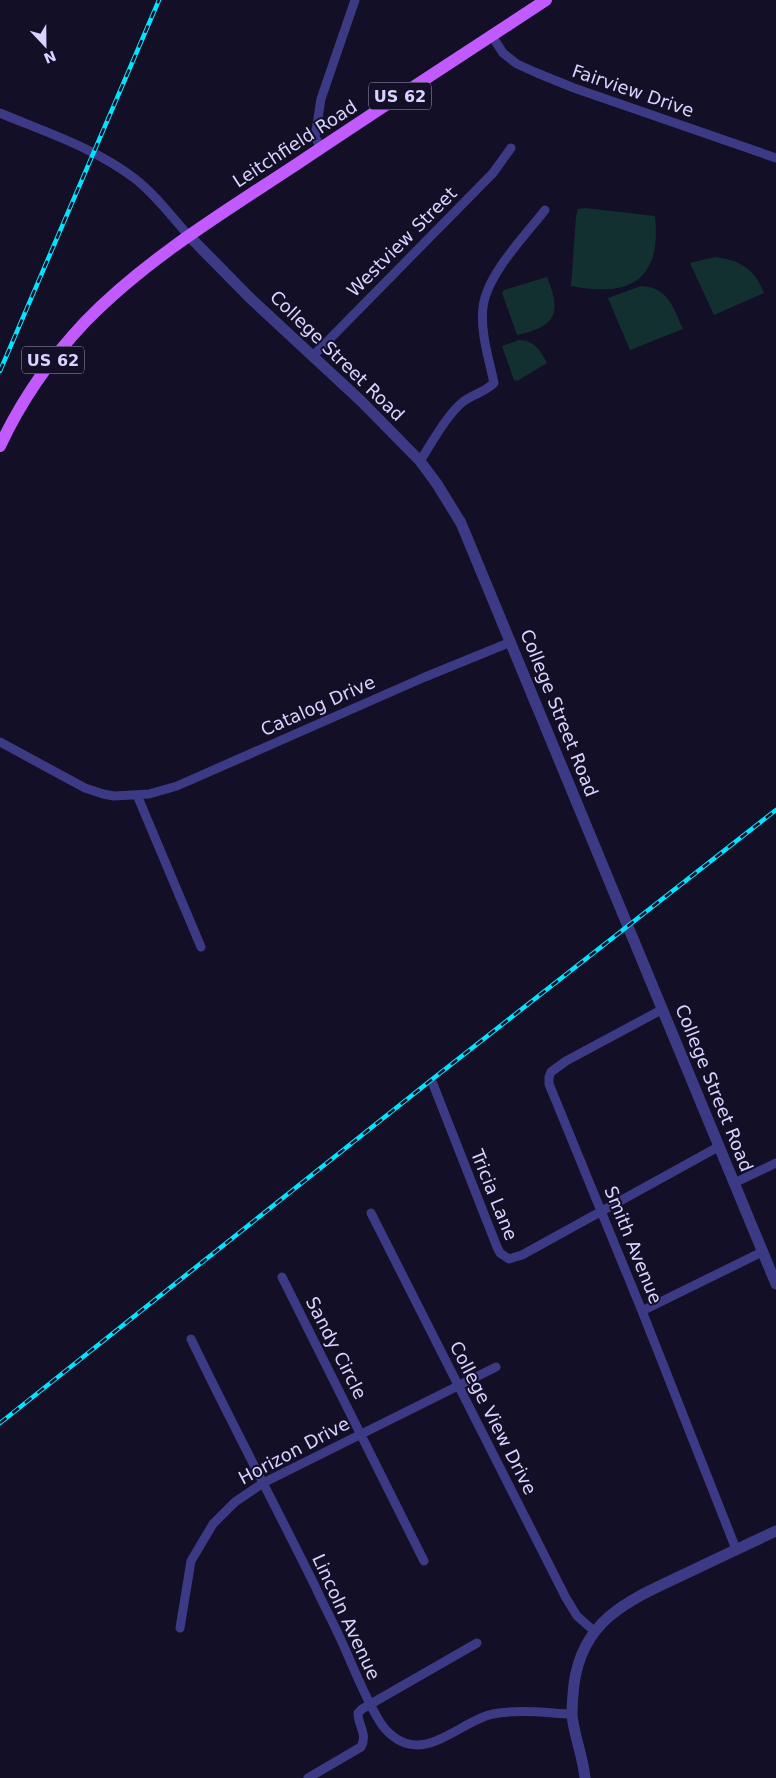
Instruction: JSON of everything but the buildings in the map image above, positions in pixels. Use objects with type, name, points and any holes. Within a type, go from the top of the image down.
[{"type":"main road","name":"Leitchfield Road","points":[[189,236],[546,0]]},
{"type":"main road","name":"US 62","points":[[0,446],[29,394],[76,332],[124,287],[189,236]]},
{"type":"street","points":[[321,148],[315,136],[321,99],[356,0]]},
{"type":"street","name":"Fairview Drive","points":[[492,36],[503,53],[537,73],[574,88],[776,158]]},
{"type":"street","points":[[0,114],[94,154],[132,177],[151,193],[189,236]]},
{"type":"street","name":"Westview Street","points":[[313,356],[493,173],[511,148]]},
{"type":"street","points":[[420,461],[446,422],[463,402],[488,389],[494,383],[483,326],[485,296],[499,269],[545,210]]},
{"type":"street","name":"College Street Road","points":[[189,236],[249,296],[361,401],[420,461],[438,484],[461,523],[776,1284]]},
{"type":"street","name":"Catalog Drive","points":[[0,742],[97,792],[114,796],[149,794],[177,786],[425,677],[511,642]]},
{"type":"street","points":[[137,796],[201,947]]},
{"type":"street","name":"Smith Avenue","points":[[663,1010],[555,1068],[549,1077],[549,1084],[642,1311],[736,1549]]},
{"type":"street","name":"Tricia Lane","points":[[433,1084],[497,1247],[504,1257],[509,1259],[522,1255],[718,1147]]},
{"type":"street","points":[[734,1183],[776,1163]]},
{"type":"street","name":"College View Drive","points":[[371,1213],[569,1604],[577,1616],[594,1632]]},
{"type":"street","points":[[642,1311],[762,1252]]},
{"type":"street","name":"Sandy Circle","points":[[282,1277],[424,1561]]},
{"type":"street","name":"Lincoln Avenue","points":[[191,1339],[341,1640],[370,1705],[381,1724],[390,1734],[402,1742],[416,1745],[432,1742],[478,1719],[494,1714],[512,1712],[572,1714]]},
{"type":"street","name":"Horizon Drive","points":[[180,1628],[191,1561],[213,1524],[235,1502],[263,1483],[496,1367]]},
{"type":"street","points":[[584,1778],[583,1764],[572,1714],[576,1671],[580,1657],[594,1632],[609,1615],[640,1596],[776,1531]]},
{"type":"street","points":[[308,1778],[356,1752],[361,1747],[364,1735],[358,1713],[477,1643]]},
{"type":"green space","points":[[585,208],[655,216],[656,238],[653,256],[647,269],[638,280],[625,286],[610,289],[571,286],[576,216],[578,209]]},
{"type":"green space","points":[[715,257],[724,258],[746,267],[756,278],[764,293],[714,315],[690,263]]},
{"type":"green space","points":[[547,277],[554,300],[552,316],[548,323],[540,328],[517,335],[502,293],[504,290]]},
{"type":"green space","points":[[641,286],[650,287],[664,294],[683,329],[630,350],[608,298]]},
{"type":"green space","points":[[519,340],[533,344],[547,363],[517,381],[514,380],[502,346]]},
{"type":"railway","points":[[0,371],[159,0]]},
{"type":"railway","points":[[0,1423],[430,1081],[776,810]]}]
